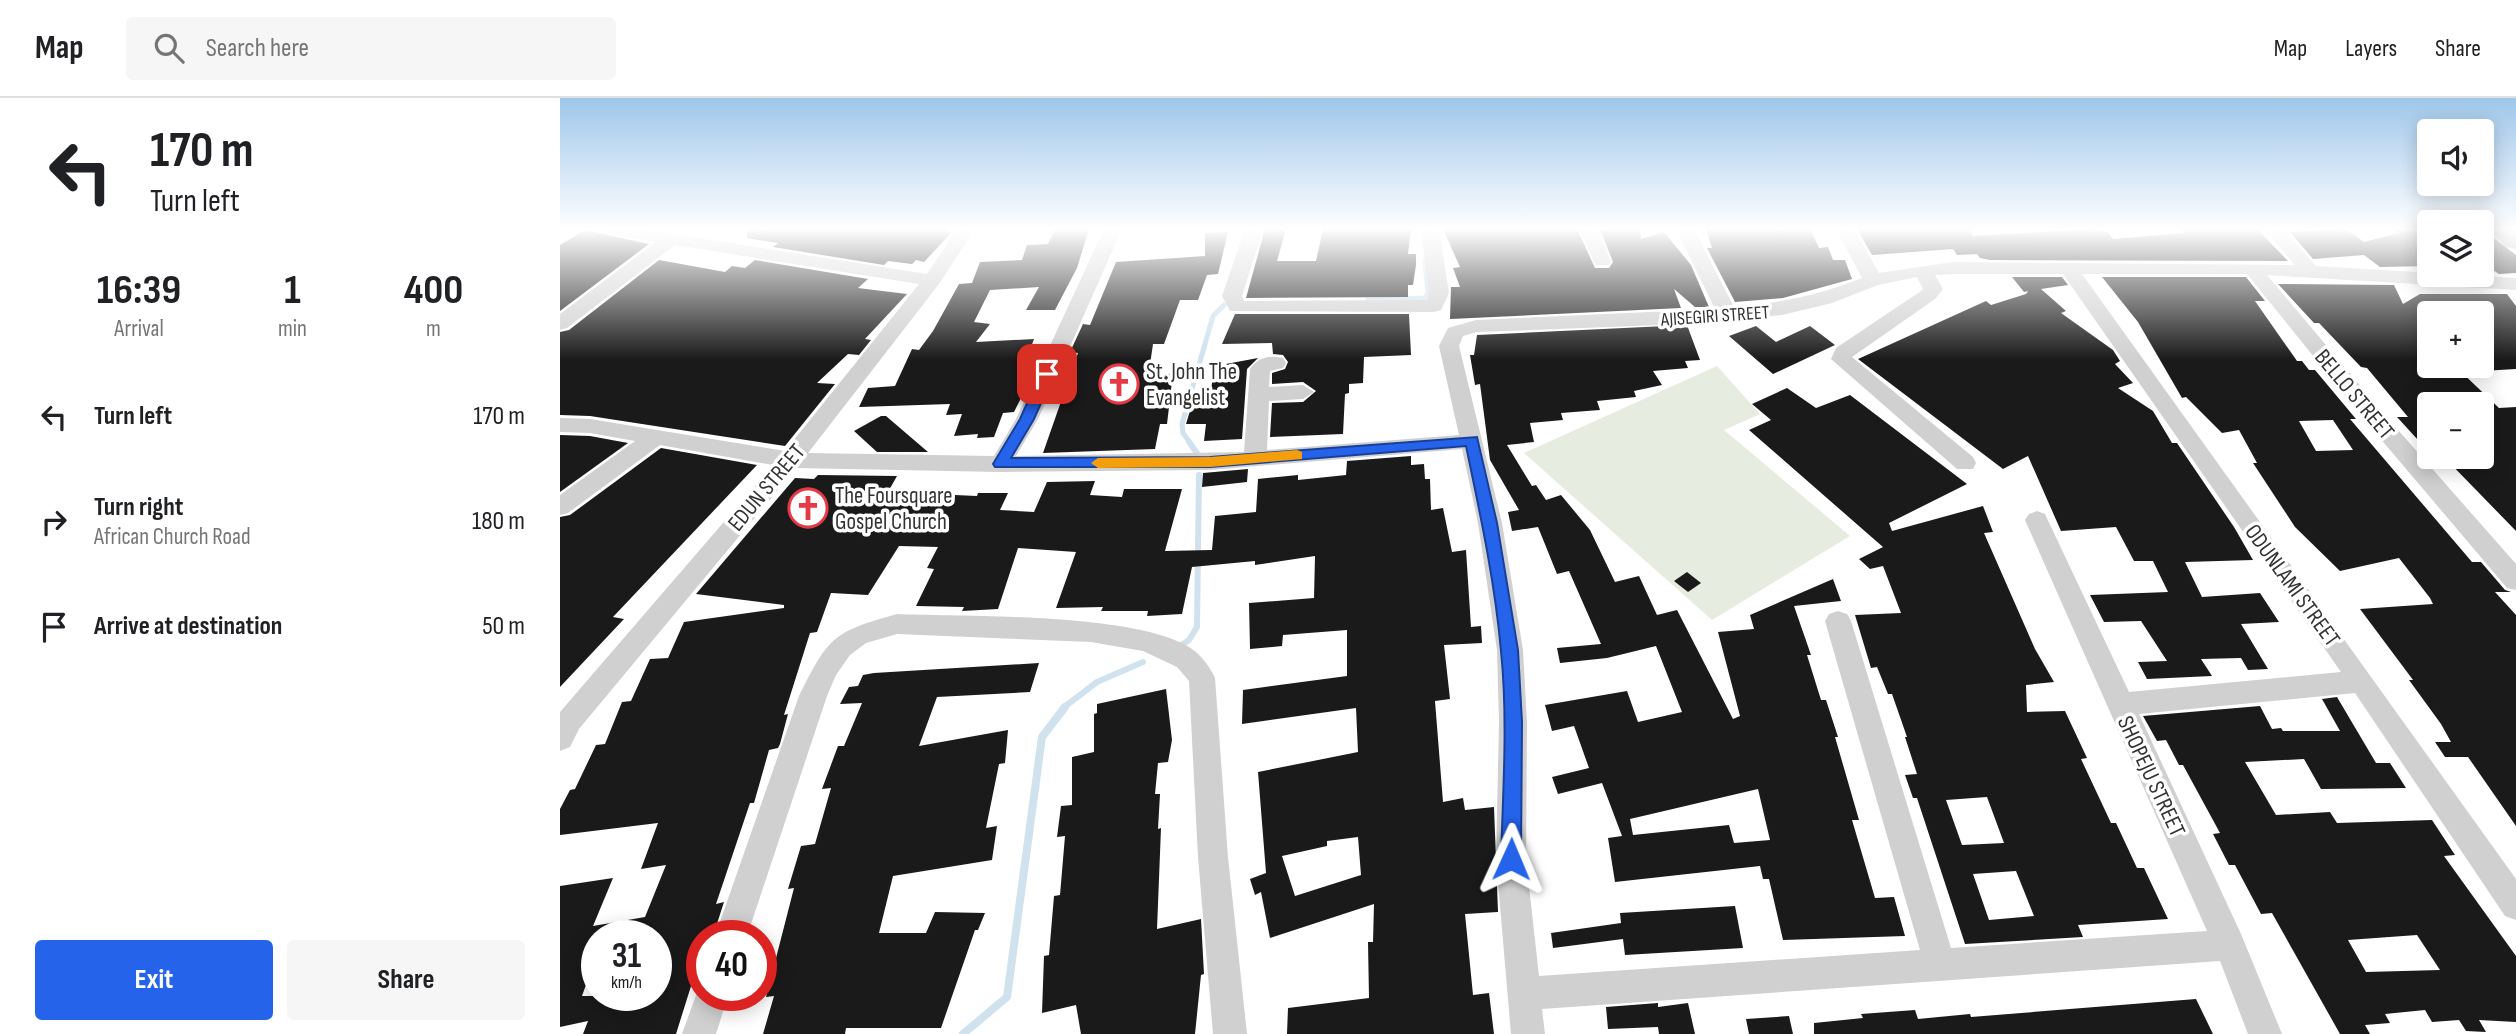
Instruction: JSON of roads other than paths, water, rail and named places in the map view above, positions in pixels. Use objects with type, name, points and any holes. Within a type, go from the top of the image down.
[{"type":"street","points":[[560,324],[627,273]]},
{"type":"street","points":[[885,273],[933,280]]},
{"type":"street","name":"EDUN STREET","points":[[560,739],[569,721],[790,460],[938,273]]},
{"type":"street","points":[[1000,464],[1027,419],[1093,273]]},
{"type":"street","points":[[1240,273],[1232,296],[1237,307],[1434,306]]},
{"type":"street","points":[[1436,273],[1439,293],[1434,306],[1441,325],[1455,332],[1449,346],[1490,523],[1510,650],[1513,722],[1511,859],[1528,1034]]},
{"type":"street","points":[[1707,273],[1728,315]]},
{"type":"street","points":[[1869,273],[1873,280]]},
{"type":"street","name":"AJISEGIRI STREET","points":[[1455,332],[1476,326],[1728,315],[1782,309],[1814,302],[1873,280],[1910,273]]},
{"type":"street","points":[[1924,273],[1933,289],[1928,295],[1843,352],[1841,359],[1965,463]]},
{"type":"street","name":"ODUNLAMI STREET","points":[[2071,273],[2362,681],[2516,905]]},
{"type":"street","name":"BELLO STREET","points":[[2256,273],[2376,419],[2516,581]]},
{"type":"street","name":"AJISEGIRI STREET","points":[[2337,273],[2516,284]]},
{"type":"street","points":[[1255,459],[1260,369],[1268,363],[1276,363]]},
{"type":"street","points":[[1257,395],[1303,392]]},
{"type":"street","points":[[560,425],[590,426],[790,460],[1000,464],[1255,459],[1472,440]]},
{"type":"street","points":[[560,507],[656,437]]},
{"type":"street","name":"SHOPEJU STREET","points":[[2037,520],[2230,946],[2266,1034]]},
{"type":"street","points":[[1838,621],[1940,964]]},
{"type":"street","points":[[737,920],[813,696],[841,648],[858,635],[897,624],[1091,632],[1147,641],[1186,659],[1202,678],[1213,858],[1230,1034]]},
{"type":"street","points":[[2119,704],[2362,681]]},
{"type":"street","points":[[1523,994],[2230,946]]},
{"type":"street","points":[[699,1034],[707,1011]]},
{"type":"waterway","points":[[1368,300],[1425,298],[1428,293],[1426,273]]},
{"type":"waterway","points":[[1191,444],[1183,433],[1182,424],[1213,316],[1224,305]]},
{"type":"waterway","points":[[1189,442],[1199,456]]},
{"type":"waterway","points":[[1177,648],[1189,640],[1197,627],[1199,475]]},
{"type":"waterway","points":[[1063,708],[1097,682],[1143,662]]},
{"type":"waterway","points":[[963,1034],[1007,997],[1042,737],[1065,707]]},
{"type":"place","name":"St. John The Evangelist","points":[[1119,384]]},
{"type":"place","name":"The Foursquare Gospel Church","points":[[808,508]]}]
